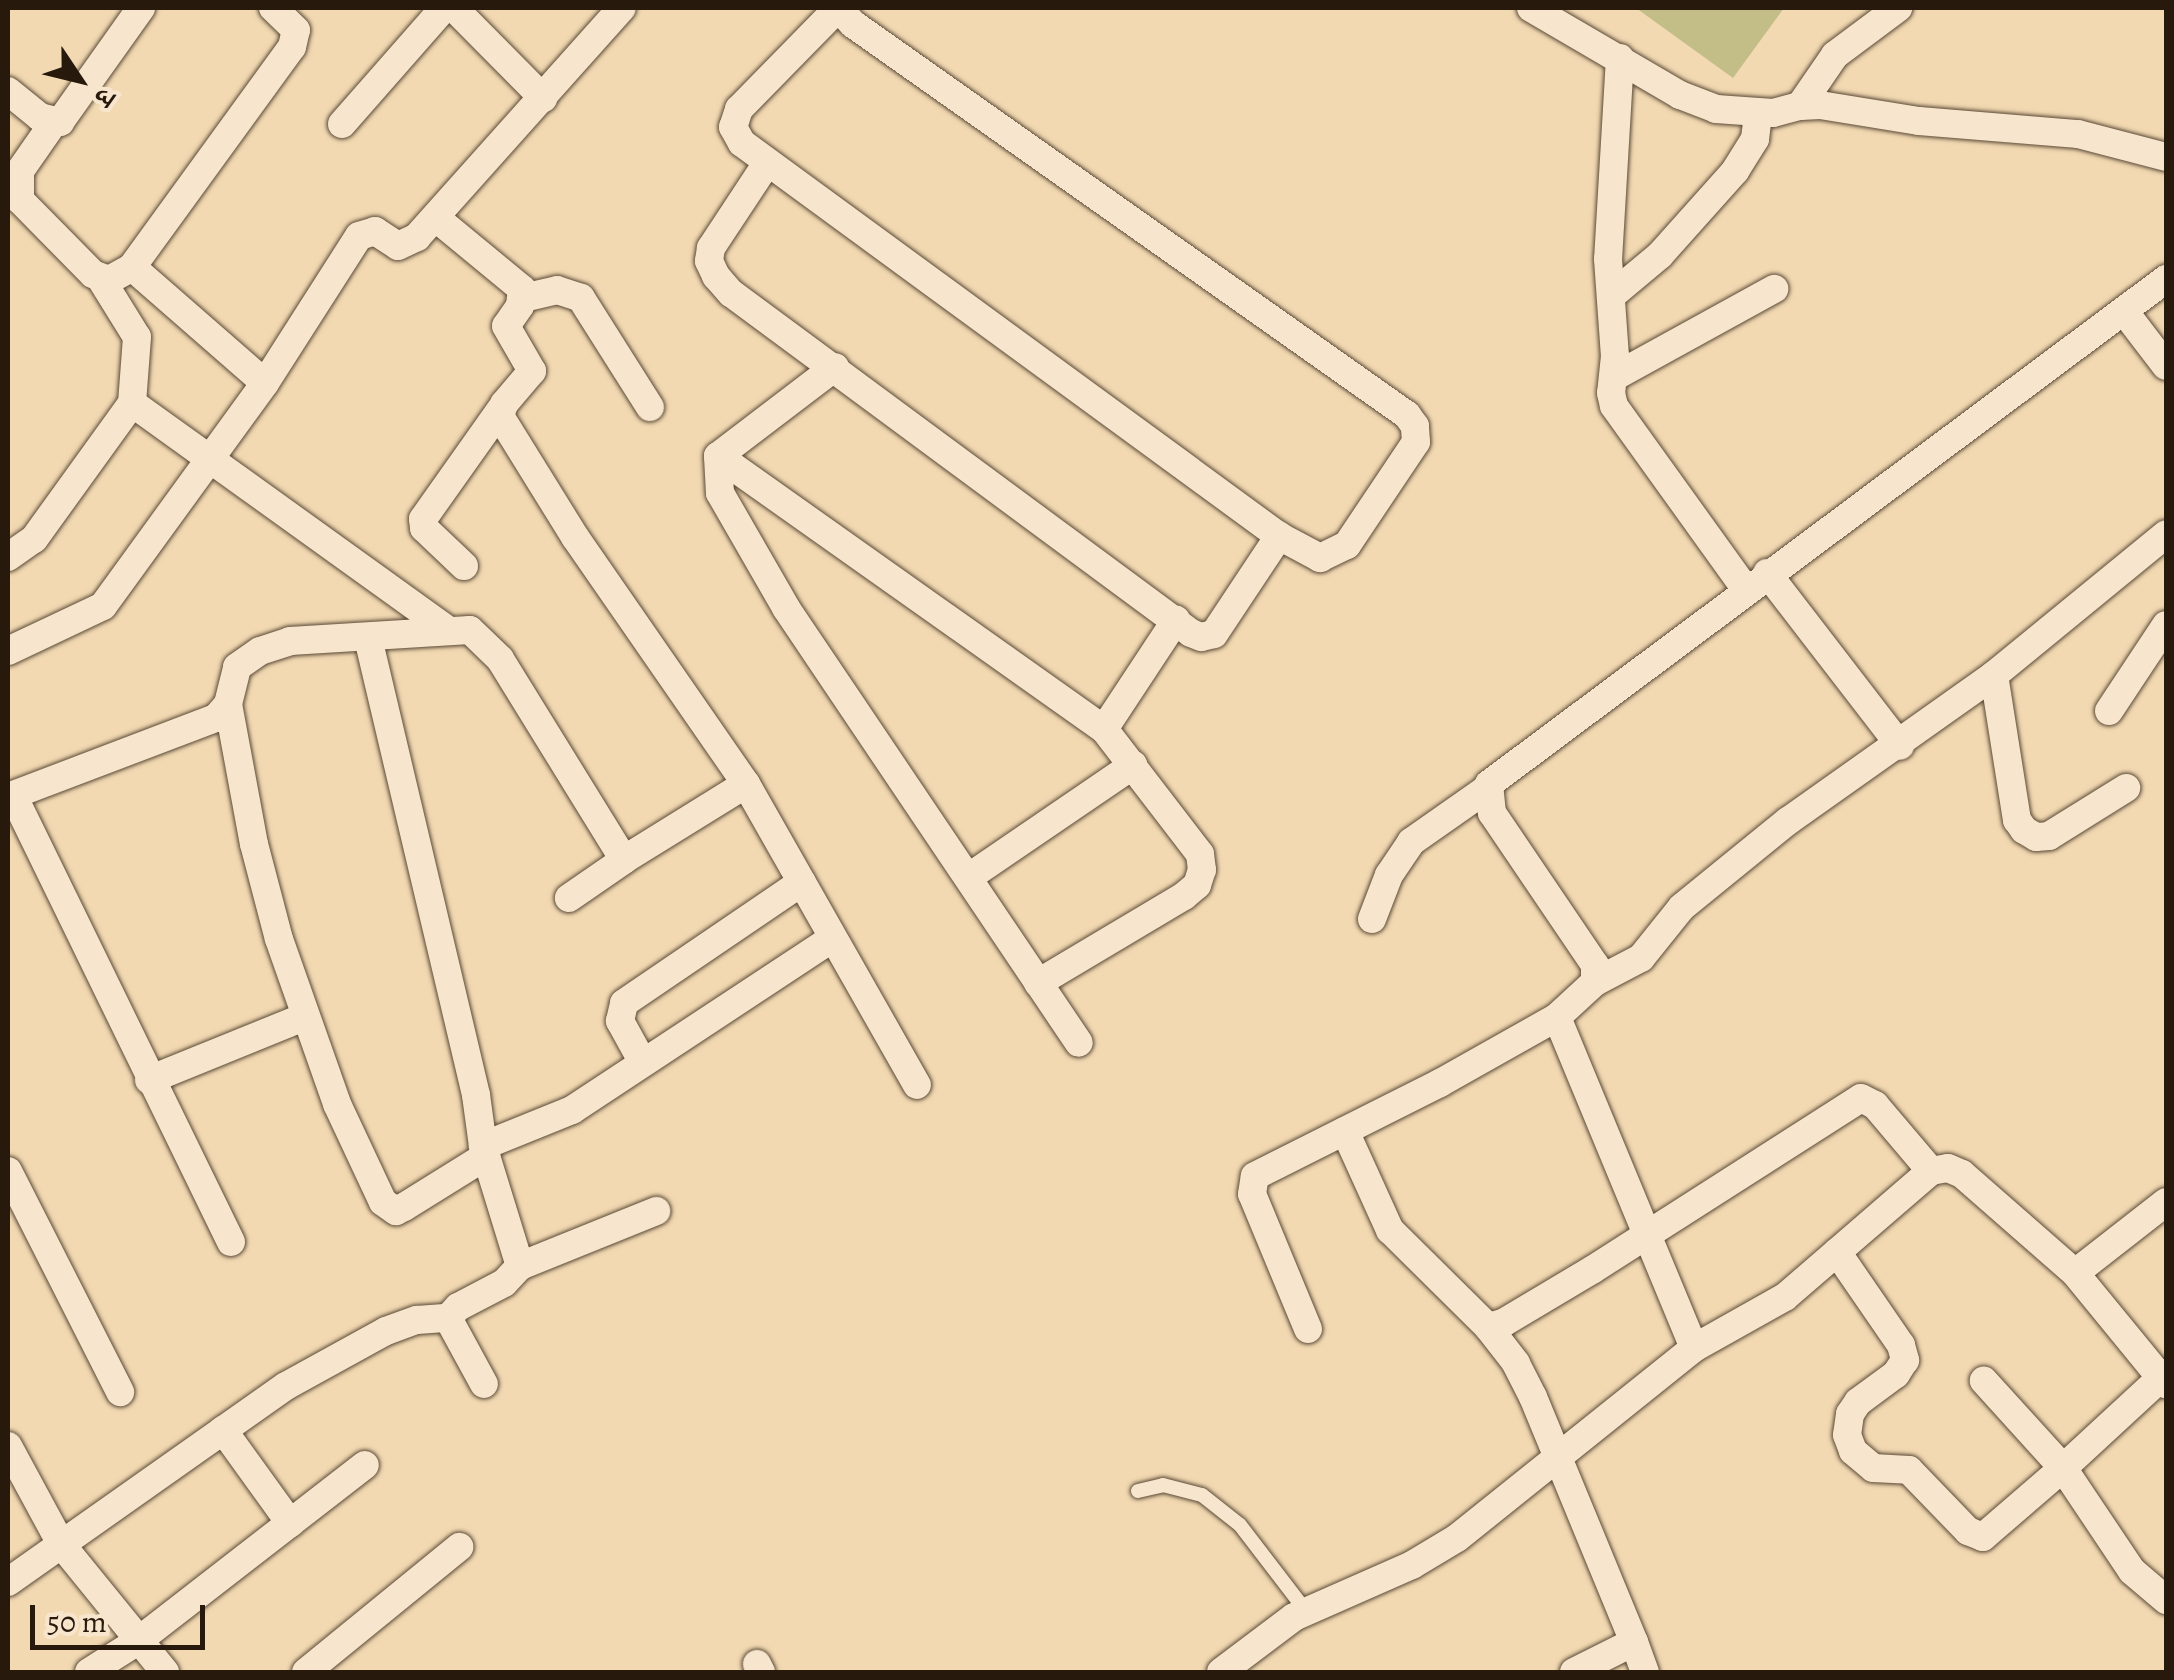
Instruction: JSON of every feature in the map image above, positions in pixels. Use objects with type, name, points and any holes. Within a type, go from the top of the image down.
[{"type":"street","points":[[8,556],[34,539],[132,403],[137,336],[100,278],[20,200],[20,172],[54,122],[66,118],[141,8]]},
{"type":"street","points":[[100,278],[116,277],[132,267],[298,38],[292,24],[273,8]]},
{"type":"street","points":[[342,124],[444,8]]},
{"type":"street","points":[[454,8],[543,98]]},
{"type":"street","points":[[8,651],[103,606],[265,383],[358,236],[374,231],[398,246],[405,246],[436,218],[622,8]]},
{"type":"street","points":[[838,8],[1407,415],[1415,426],[1416,442],[1347,545],[1320,558],[1279,536],[742,142],[733,118],[838,8]]},
{"type":"street","points":[[1530,8],[1680,95],[1716,109],[1758,113],[1820,105],[1919,122],[2078,134],[2166,156]]},
{"type":"street","points":[[1800,106],[1835,55],[1898,8]]},
{"type":"street","points":[[1620,58],[1619,136],[1608,259],[1614,377],[1611,393],[1618,414],[1756,582],[1900,746]]},
{"type":"street","points":[[8,91],[40,117],[54,122]]},
{"type":"street","points":[[1611,296],[1660,254],[1735,170],[1755,140],[1758,113]]},
{"type":"street","points":[[767,162],[711,248],[709,261],[730,292],[1176,620],[1201,637],[1214,634],[1279,536]]},
{"type":"street","points":[[436,218],[522,289],[523,298],[506,326],[532,372],[423,519],[424,528],[464,566]]},
{"type":"street","points":[[132,267],[265,383]]},
{"type":"street","points":[[1372,919],[1389,875],[1410,842],[1488,788],[1494,777],[2166,279]]},
{"type":"street","points":[[1614,377],[1774,289]]},
{"type":"street","points":[[523,298],[557,290],[581,298],[650,407]]},
{"type":"street","points":[[2124,311],[2166,366]]},
{"type":"street","points":[[718,456],[834,367]]},
{"type":"street","points":[[132,403],[448,630]]},
{"type":"street","points":[[501,409],[504,423],[575,537],[746,784],[917,1085]]},
{"type":"street","points":[[718,456],[1104,729],[1200,854],[1202,870],[1197,885],[1038,983]]},
{"type":"street","points":[[718,456],[720,493],[786,608],[1079,1043]]},
{"type":"street","points":[[1308,1329],[1250,1184],[1260,1172],[1345,1131],[1556,1017],[1595,982],[1642,958],[1695,896],[1788,821],[1900,746],[2161,548]]},
{"type":"street","points":[[1104,729],[1176,620]]},
{"type":"street","points":[[2109,712],[2166,624]]},
{"type":"street","points":[[230,1242],[10,796],[120,751],[216,718],[228,704],[238,667],[248,656],[290,641],[470,630],[500,659],[622,861]]},
{"type":"street","points":[[368,638],[476,1095],[485,1151],[520,1266]]},
{"type":"street","points":[[1994,675],[2017,820],[2024,830],[2036,837],[2049,836],[2126,788]]},
{"type":"street","points":[[228,704],[254,844],[304,1018],[337,1104],[389,1208],[404,1207],[485,1151],[556,1118],[832,938]]},
{"type":"street","points":[[969,877],[1134,766]]},
{"type":"street","points":[[569,898],[746,784]]},
{"type":"street","points":[[1488,788],[1492,812],[1596,965],[1595,982]]},
{"type":"street","points":[[642,1061],[620,1021],[624,1002],[802,882]]},
{"type":"street","points":[[1556,1017],[1694,1348]]},
{"type":"street","points":[[150,1080],[304,1018]]},
{"type":"street","points":[[1488,1327],[1503,1323],[1645,1236],[1860,1098],[1874,1104],[1931,1171]]},
{"type":"street","points":[[1345,1131],[1390,1230],[1488,1327],[1516,1362],[1645,1672]]},
{"type":"street","points":[[1222,1672],[1306,1611],[1429,1556],[1559,1458],[1694,1348],[1785,1297],[1837,1252],[1931,1171],[1948,1168],[1962,1174],[2075,1273],[2165,1378],[1983,1537],[1968,1531],[1909,1470],[1873,1468],[1860,1459],[1847,1435],[1850,1414],[1906,1360],[1902,1345],[1837,1252]]},
{"type":"street","points":[[8,1172],[120,1392]]},
{"type":"street","points":[[2075,1273],[2166,1202]]},
{"type":"street","points":[[8,1582],[286,1386],[386,1332],[417,1320],[448,1318],[458,1306],[504,1283],[520,1266],[656,1211]]},
{"type":"street","points":[[448,1318],[484,1384]]},
{"type":"street","points":[[1984,1381],[2063,1468],[2132,1571],[2166,1600]]},
{"type":"street","points":[[223,1430],[290,1523]]},
{"type":"street","points":[[10,1459],[60,1544],[164,1672]]},
{"type":"street","points":[[89,1672],[138,1641],[366,1465]]},
{"type":"street","points":[[306,1672],[459,1547]]},
{"type":"street","points":[[1574,1672],[1634,1642]]},
{"type":"lane","points":[[1138,1491],[1163,1485],[1202,1495],[1249,1535],[1306,1611]]},
{"type":"shaded area","points":[[1636,8],[1784,8],[1733,78]]}]
